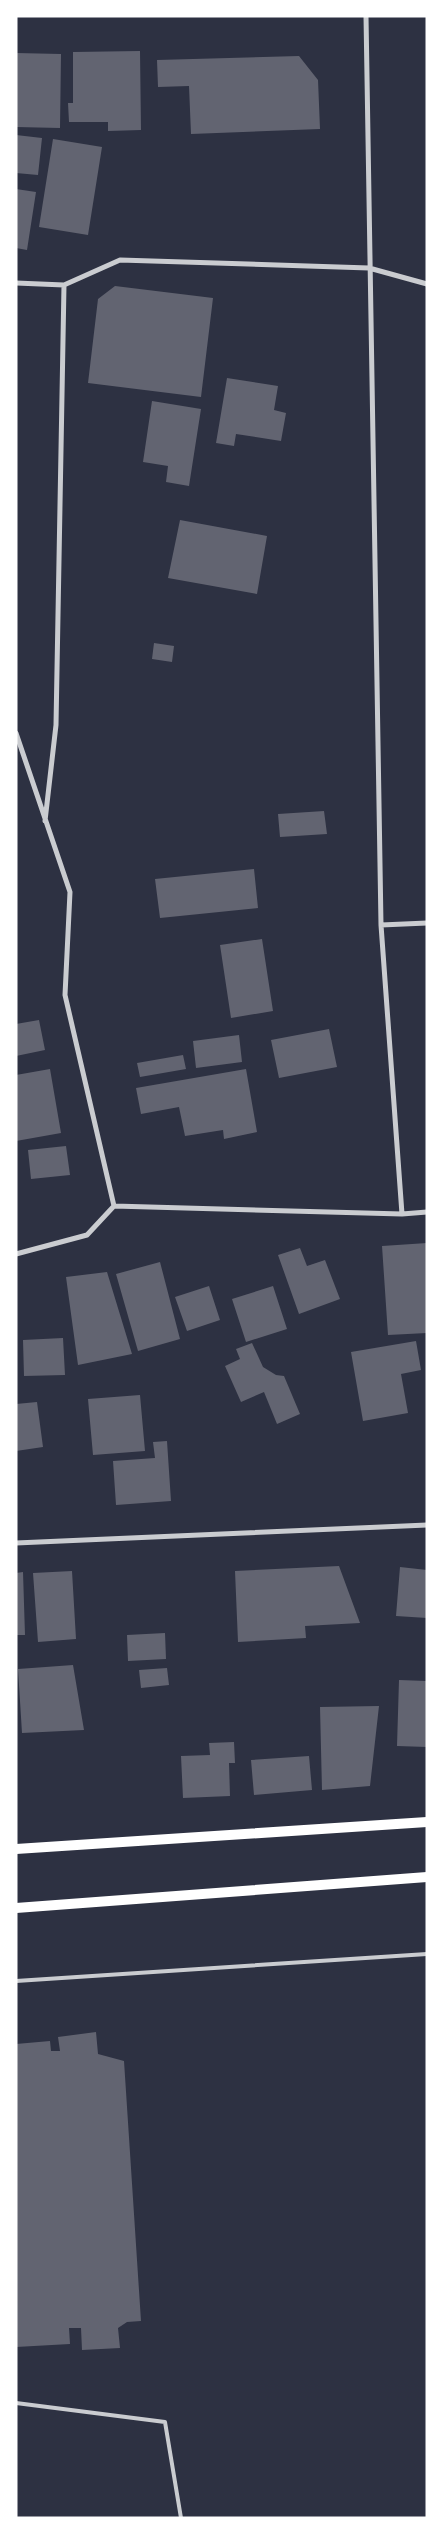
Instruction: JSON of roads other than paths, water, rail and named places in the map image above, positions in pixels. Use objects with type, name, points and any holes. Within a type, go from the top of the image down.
[{"type":"main road","points":[[16,1849],[427,1822]]},
{"type":"main road","points":[[16,1908],[427,1877]]},
{"type":"street","points":[[366,16],[381,926],[402,1214]]},
{"type":"street","points":[[16,283],[64,285],[120,260],[369,268],[427,284]]},
{"type":"street","points":[[45,821],[56,725],[64,285]]},
{"type":"street","points":[[16,733],[70,892],[65,995],[114,1206]]},
{"type":"street","points":[[381,926],[427,923]]},
{"type":"street","points":[[16,1254],[87,1235],[114,1206],[402,1214],[427,1212]]},
{"type":"street","points":[[16,1543],[427,1525]]},
{"type":"lane","points":[[16,1981],[427,1954]]},
{"type":"lane","points":[[16,2403],[165,2422],[181,2518]]}]
